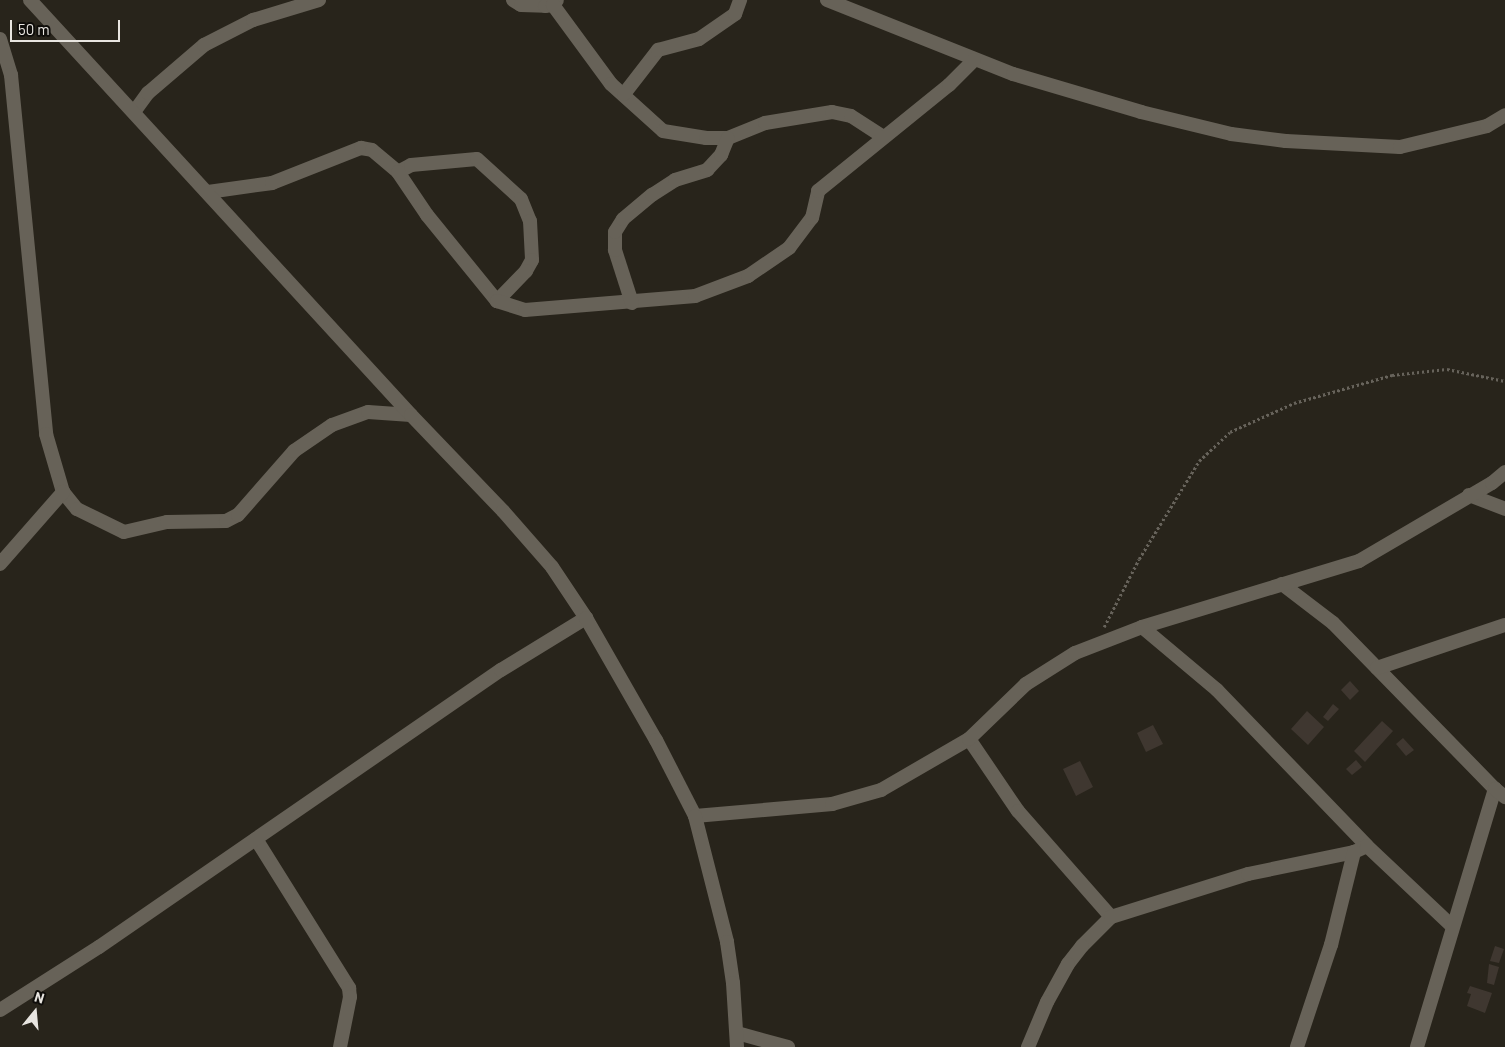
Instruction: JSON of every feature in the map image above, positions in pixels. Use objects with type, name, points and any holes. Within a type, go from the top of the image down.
[{"type":"street","points":[[30,0],[208,192],[410,415],[503,511],[552,567],[586,618],[656,740],[695,816],[727,942],[737,1040],[788,1047]]},
{"type":"street","points":[[134,112],[148,93],[204,45],[252,20],[319,0]]},
{"type":"street","points":[[512,0],[521,5],[555,3],[611,84],[663,132],[728,138],[765,123],[832,112],[851,116],[883,137]]},
{"type":"street","points":[[624,94],[658,50],[699,38],[735,14],[740,0]]},
{"type":"street","points":[[827,0],[974,60],[1141,112],[1231,134],[1286,141],[1400,147],[1439,140],[1487,126],[1505,115]]},
{"type":"street","points":[[0,39],[11,75],[46,434],[63,492],[77,509],[117,530],[167,522],[217,523],[238,515],[294,451],[332,426],[368,412],[410,415]]},
{"type":"street","points":[[208,192],[272,183],[360,148],[384,158],[398,172],[427,215],[497,301],[525,310],[632,303],[694,296],[748,276],[789,248],[814,212],[816,193],[949,85],[974,60]]},
{"type":"street","points":[[632,303],[615,250],[615,232],[623,219],[652,195],[675,180],[707,170],[721,155],[728,138]]},
{"type":"street","points":[[398,172],[411,165],[477,159],[522,199],[530,221],[532,260],[497,301]]},
{"type":"street","points":[[695,816],[832,804],[881,790],[969,740],[1026,684],[1095,644],[1142,627],[1359,561],[1505,472]]},
{"type":"street","points":[[0,564],[63,492]]},
{"type":"street","points":[[1469,495],[1505,509]]},
{"type":"street","points":[[1282,584],[1333,623],[1500,793],[1452,926],[1417,1047]]},
{"type":"street","points":[[0,1010],[256,839],[501,670],[586,618]]},
{"type":"street","points":[[1377,668],[1505,625]]},
{"type":"street","points":[[1142,627],[1217,690],[1367,846],[1452,926]]},
{"type":"street","points":[[969,740],[1018,812],[1111,917]]},
{"type":"street","points":[[256,839],[349,988],[350,997],[340,1047]]},
{"type":"street","points":[[1028,1047],[1047,1002],[1068,964],[1082,946],[1111,917],[1248,874],[1354,852],[1367,846]]},
{"type":"street","points":[[1297,1047],[1331,945],[1354,852]]},
{"type":"path","points":[[1095,644],[1139,559],[1199,461],[1230,432],[1294,404],[1392,375],[1447,369],[1505,381]]},
{"type":"building","points":[[1350,681],[1359,691],[1350,700],[1341,690]]},
{"type":"building","points":[[1333,704],[1339,709],[1328,721],[1323,717]]},
{"type":"building","points":[[1307,711],[1324,727],[1308,745],[1291,729]]},
{"type":"building","points":[[1382,721],[1393,731],[1365,762],[1354,751]]},
{"type":"building","points":[[1153,725],[1163,744],[1146,752],[1137,733]]},
{"type":"building","points":[[1403,738],[1414,750],[1406,756],[1396,744]]},
{"type":"building","points":[[1356,760],[1362,767],[1352,775],[1346,769]]},
{"type":"building","points":[[1080,761],[1093,787],[1076,796],[1063,769]]},
{"type":"building","points":[[1495,946],[1504,949],[1499,963],[1490,961]]},
{"type":"building","points":[[1489,964],[1499,967],[1494,985],[1487,983]]},
{"type":"building","points":[[1470,986],[1492,993],[1485,1013],[1467,1006],[1471,994],[1467,993]]}]
